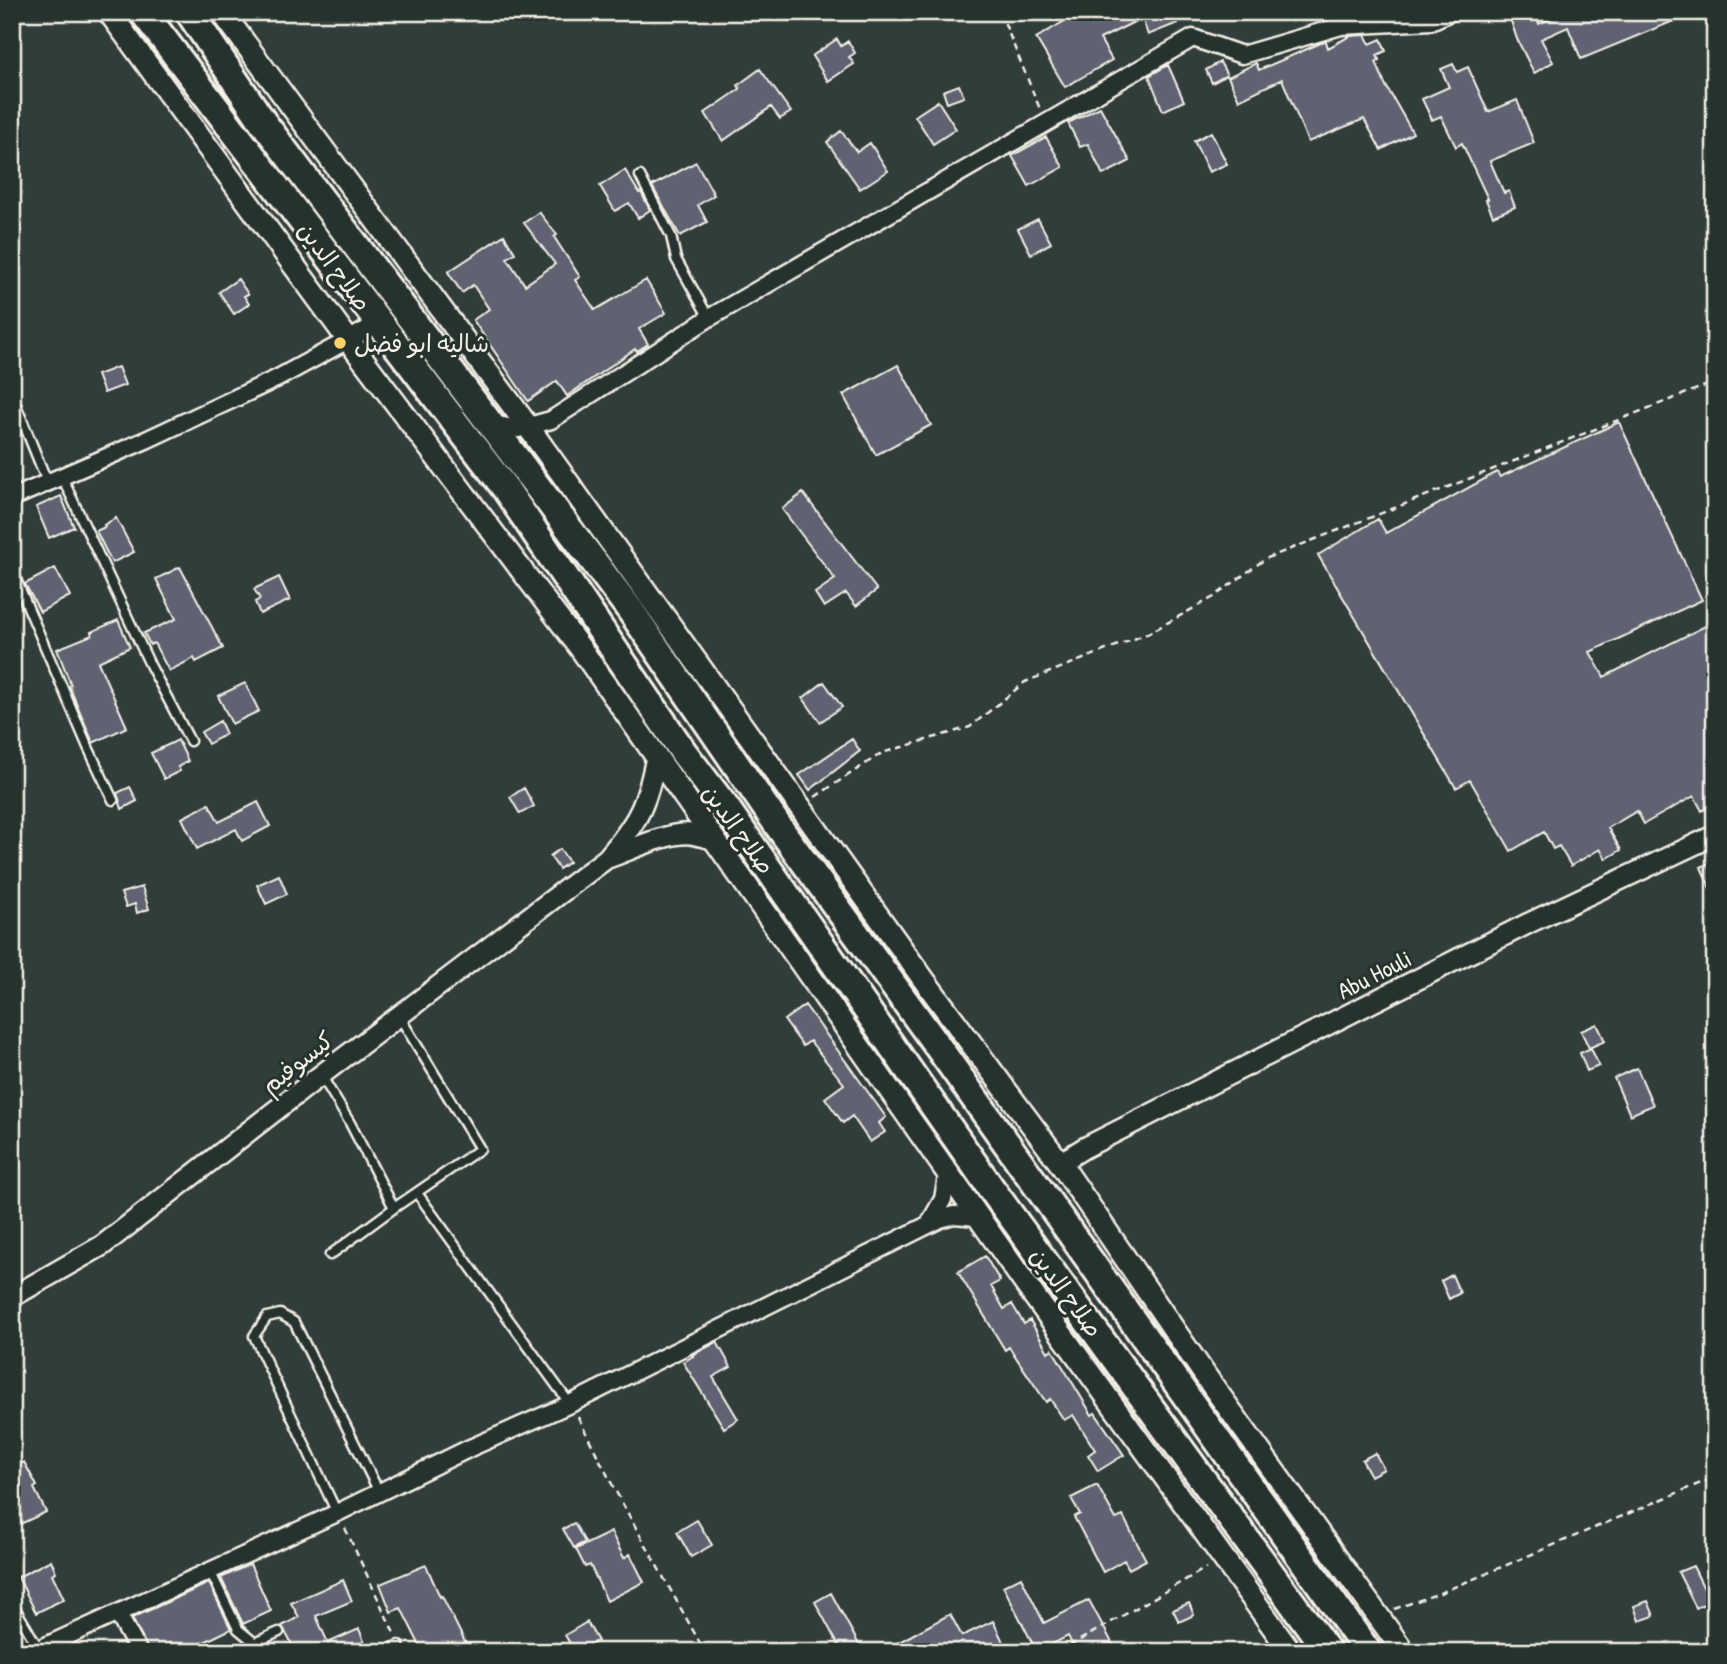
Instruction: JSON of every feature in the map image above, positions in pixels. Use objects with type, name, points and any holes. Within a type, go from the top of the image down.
[{"type":"highway","name":"صلاح الدين","points":[[143,12],[505,488],[680,747],[993,1191],[1328,1652]]},
{"type":"highway","name":"صلاح الدين","points":[[189,12],[263,121],[631,611],[781,830],[1368,1652]]},
{"type":"highway","points":[[1298,1612],[1305,1599],[1329,1595]]},
{"type":"main road","points":[[109,12],[349,341],[517,561],[876,1074],[1291,1652]]},
{"type":"main road","points":[[222,12],[528,428],[924,980],[1060,1163],[1208,1378],[1404,1652]]},
{"type":"street","points":[[492,424],[509,429],[528,428],[551,420],[709,318],[1193,38],[1242,55],[1341,26],[1431,21],[1450,12]]},
{"type":"street","points":[[12,498],[265,383],[379,323]]},
{"type":"street","name":"كيسوفيم","points":[[12,1297],[103,1245],[321,1074],[607,858],[632,830],[645,805],[656,757]]},
{"type":"street","name":"كيسوفيم","points":[[607,858],[681,835],[691,834],[714,839]]},
{"type":"street","name":"Abu Houli","points":[[1060,1163],[1096,1142],[1529,923],[1715,835]]},
{"type":"street","points":[[929,1224],[943,1199],[948,1171]]},
{"type":"street","points":[[39,1650],[337,1513],[470,1448],[570,1404],[929,1224],[954,1215],[978,1217]]},
{"type":"street","points":[[118,1614],[139,1652]]},
{"type":"lane","points":[[640,176],[671,236],[676,258],[709,318]]},
{"type":"lane","points":[[12,395],[190,741]]},
{"type":"lane","points":[[12,570],[113,800]]},
{"type":"lane","points":[[330,1255],[480,1149],[399,1016]]},
{"type":"lane","points":[[321,1074],[394,1208]]},
{"type":"lane","points":[[417,1193],[570,1404]]},
{"type":"lane","points":[[337,1513],[254,1336],[267,1317],[279,1314],[294,1322],[379,1492]]},
{"type":"lane","points":[[210,1571],[238,1629],[266,1652]]},
{"type":"lane","points":[[12,1603],[39,1650]]},
{"type":"lane","points":[[234,1652],[279,1632]]},
{"type":"lane","points":[[383,1652],[399,1645]]},
{"type":"path","points":[[1000,12],[1045,122]]},
{"type":"path","points":[[803,809],[821,792],[882,753],[970,727],[1025,682],[1149,633],[1214,597],[1265,559],[1715,382]]},
{"type":"path","points":[[570,1404],[705,1652]]},
{"type":"path","points":[[1378,1615],[1440,1593],[1715,1477]]},
{"type":"path","points":[[337,1513],[399,1645]]},
{"type":"path","points":[[1059,1652],[1224,1558]]},
{"type":"building","points":[[1080,12],[1174,12],[1178,23],[1148,35],[1142,18],[1100,39],[1112,60],[1065,87],[1036,38]]},
{"type":"building","points":[[1508,12],[1535,12],[1539,24],[1567,12],[1693,13],[1581,59],[1568,27],[1541,39],[1553,62],[1534,73],[1517,39]]},
{"type":"building","points":[[1365,35],[1370,44],[1381,39],[1386,51],[1377,55],[1379,60],[1376,62],[1385,84],[1413,133],[1381,150],[1364,119],[1308,142],[1282,79],[1239,100],[1228,77],[1256,63],[1259,70],[1326,41],[1328,48],[1350,36]]},
{"type":"building","points":[[837,39],[841,46],[848,41],[855,53],[849,57],[854,64],[828,81],[812,56]]},
{"type":"building","points":[[1220,62],[1227,75],[1212,83],[1206,70]]},
{"type":"building","points":[[1453,64],[1457,72],[1468,67],[1488,112],[1517,100],[1534,143],[1490,161],[1504,193],[1509,191],[1515,207],[1493,216],[1462,143],[1456,147],[1441,116],[1432,120],[1422,99],[1449,87],[1441,69]]},
{"type":"building","points":[[1168,65],[1184,101],[1163,111],[1149,76]]},
{"type":"building","points":[[760,69],[791,112],[780,119],[771,107],[723,141],[705,113],[740,89],[738,85]]},
{"type":"building","points":[[959,85],[964,97],[947,103],[943,91]]},
{"type":"building","points":[[938,101],[956,129],[933,144],[915,116]]},
{"type":"building","points":[[1100,107],[1130,161],[1103,175],[1088,144],[1080,147],[1068,123]]},
{"type":"building","points":[[841,131],[857,152],[870,143],[888,171],[860,189],[827,142]]},
{"type":"building","points":[[1211,132],[1227,164],[1209,172],[1194,141]]},
{"type":"building","points":[[1046,137],[1063,167],[1029,186],[1012,156]]},
{"type":"building","points":[[696,162],[714,195],[698,205],[707,222],[680,236],[652,186]]},
{"type":"building","points":[[625,170],[650,210],[638,218],[629,203],[615,211],[600,186]]},
{"type":"building","points":[[539,212],[557,235],[554,237],[580,277],[575,280],[595,310],[646,280],[666,313],[639,329],[648,344],[637,351],[635,349],[567,396],[557,381],[528,401],[473,320],[489,309],[473,285],[462,293],[448,272],[504,235],[515,253],[507,258],[525,285],[555,264],[524,223]]},
{"type":"building","points":[[1038,219],[1051,243],[1031,254],[1018,229]]},
{"type":"building","points":[[238,279],[248,294],[244,296],[249,304],[234,314],[219,292]]},
{"type":"building","points":[[898,365],[931,425],[876,455],[843,395]]},
{"type":"building","points":[[118,367],[125,385],[104,393],[97,375]]},
{"type":"building","points":[[1619,422],[1702,600],[1590,652],[1604,677],[1715,621],[1715,804],[1702,811],[1694,796],[1644,824],[1637,811],[1608,828],[1621,850],[1606,859],[1600,849],[1571,866],[1559,846],[1553,849],[1544,832],[1511,851],[1470,780],[1456,788],[1318,555],[1378,519],[1386,533],[1497,472],[1500,477]]},
{"type":"building","points":[[803,493],[877,590],[856,606],[846,593],[824,607],[815,593],[835,579],[782,509]]},
{"type":"building","points":[[61,496],[74,527],[49,538],[36,507]]},
{"type":"building","points":[[116,518],[134,552],[112,563],[96,531]]},
{"type":"building","points":[[180,567],[223,648],[196,662],[194,658],[169,671],[154,643],[150,645],[144,633],[176,619],[156,579]]},
{"type":"building","points":[[55,568],[70,596],[40,612],[25,584]]},
{"type":"building","points":[[279,577],[290,600],[260,614],[255,602],[260,599],[254,589]]},
{"type":"building","points":[[118,620],[130,647],[98,662],[127,727],[93,743],[57,649],[92,635],[91,632]]},
{"type":"building","points":[[824,682],[842,707],[820,722],[803,698]]},
{"type":"building","points":[[245,683],[259,711],[232,724],[218,696]]},
{"type":"building","points":[[220,721],[226,734],[208,744],[201,732]]},
{"type":"building","points":[[852,739],[860,751],[810,790],[799,775]]},
{"type":"building","points":[[178,740],[188,761],[178,767],[180,771],[164,779],[151,753]]},
{"type":"building","points":[[130,787],[137,801],[122,809],[117,793]]},
{"type":"building","points":[[524,788],[534,806],[520,814],[510,797]]},
{"type":"building","points":[[258,802],[270,826],[242,841],[236,829],[197,849],[182,818],[209,804],[219,822]]},
{"type":"building","points":[[560,849],[569,862],[559,869],[550,856]]},
{"type":"building","points":[[1715,860],[1715,900],[1701,867]]},
{"type":"building","points":[[279,875],[287,894],[266,904],[257,885]]},
{"type":"building","points":[[142,887],[149,909],[137,913],[135,904],[126,907],[121,893]]},
{"type":"building","points":[[805,1005],[886,1117],[879,1123],[885,1132],[870,1142],[852,1116],[843,1123],[825,1098],[844,1084],[810,1041],[803,1046],[784,1020]]},
{"type":"building","points":[[1597,1024],[1605,1041],[1589,1048],[1581,1031]]},
{"type":"building","points":[[1591,1048],[1599,1066],[1587,1071],[1580,1053]]},
{"type":"building","points":[[1637,1068],[1653,1105],[1630,1115],[1614,1078]]},
{"type":"building","points":[[985,1256],[1000,1281],[991,1286],[1004,1309],[1012,1304],[1024,1324],[1030,1320],[1048,1352],[1052,1349],[1092,1415],[1095,1413],[1124,1455],[1098,1471],[1088,1455],[1095,1450],[1073,1415],[1064,1420],[1050,1399],[1046,1402],[1009,1347],[1005,1350],[958,1272]]},
{"type":"building","points":[[1452,1275],[1460,1293],[1449,1299],[1441,1281]]},
{"type":"building","points":[[717,1342],[731,1367],[713,1377],[738,1419],[724,1428],[683,1362]]},
{"type":"building","points":[[1375,1453],[1384,1469],[1371,1476],[1362,1460]]},
{"type":"building","points":[[24,1462],[37,1486],[34,1488],[46,1512],[12,1528],[12,1468]]},
{"type":"building","points":[[1097,1485],[1116,1519],[1123,1516],[1146,1560],[1129,1569],[1124,1560],[1103,1572],[1074,1517],[1080,1514],[1071,1498]]},
{"type":"building","points":[[697,1520],[712,1545],[691,1557],[677,1532]]},
{"type":"building","points":[[574,1523],[585,1542],[574,1548],[563,1529]]},
{"type":"building","points":[[611,1532],[624,1558],[630,1554],[644,1582],[607,1601],[590,1565],[585,1567],[576,1549]]},
{"type":"building","points":[[51,1560],[56,1572],[52,1574],[64,1599],[36,1613],[18,1577]]},
{"type":"building","points":[[250,1564],[271,1611],[243,1624],[221,1578]]},
{"type":"building","points":[[426,1565],[470,1652],[423,1652],[401,1608],[391,1612],[380,1584]]},
{"type":"building","points":[[1693,1566],[1710,1601],[1696,1608],[1678,1572]]},
{"type":"building","points":[[1021,1577],[1044,1623],[1089,1600],[1117,1652],[1076,1652],[1068,1636],[1037,1652],[1003,1586]]},
{"type":"building","points":[[343,1580],[352,1601],[316,1616],[328,1643],[359,1629],[367,1648],[358,1652],[296,1652],[282,1626],[299,1617],[291,1603]]},
{"type":"building","points":[[209,1583],[231,1629],[198,1645],[202,1652],[187,1652],[183,1646],[171,1652],[149,1652],[132,1618]]},
{"type":"building","points":[[831,1593],[863,1652],[842,1652],[815,1602]]},
{"type":"building","points":[[1648,1601],[1654,1616],[1639,1621],[1634,1606]]},
{"type":"building","points":[[1189,1603],[1194,1615],[1179,1622],[1173,1610]]},
{"type":"building","points":[[950,1614],[962,1636],[993,1621],[1008,1652],[881,1652]]},
{"type":"building","points":[[587,1622],[598,1641],[575,1652],[565,1635]]},
{"type":"place","name":"شاليه ابو فضل","points":[[340,343]]}]
